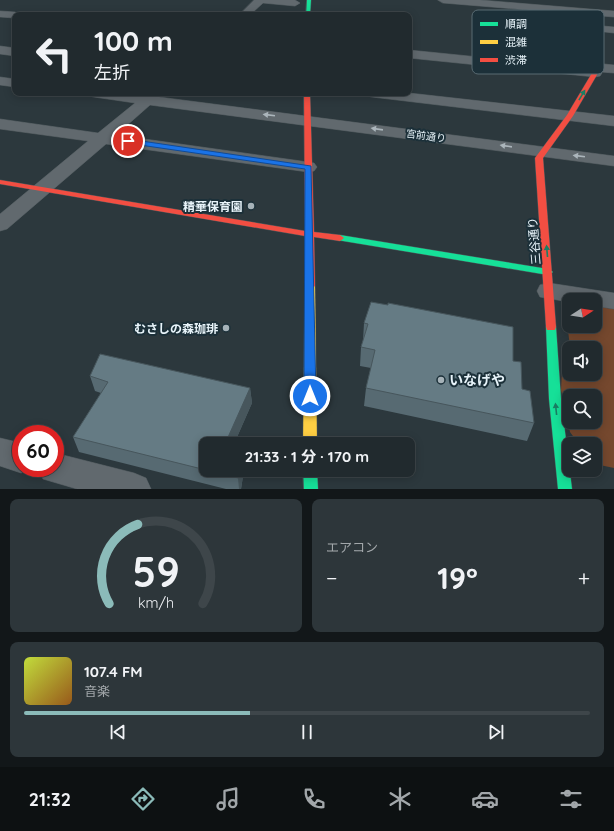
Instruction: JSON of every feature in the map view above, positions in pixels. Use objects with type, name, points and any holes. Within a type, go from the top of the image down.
[{"type":"street","points":[[247,12],[260,0],[295,3]]},
{"type":"street","points":[[308,12],[309,0]]},
{"type":"street","points":[[443,0],[564,10]]},
{"type":"street","points":[[0,14],[12,16]]},
{"type":"street","points":[[604,29],[614,30]]},
{"type":"street","points":[[0,50],[12,52]]},
{"type":"street","points":[[412,54],[472,59]]},
{"type":"street","points":[[604,70],[614,69]]},
{"type":"street","name":"三谷通り","points":[[566,489],[555,398],[549,281],[539,158],[570,116],[593,74]]},
{"type":"street","points":[[0,81],[12,83]]},
{"type":"street","points":[[0,225],[150,96]]},
{"type":"street","name":"宮前通り","points":[[150,96],[308,120],[614,161]]},
{"type":"street","points":[[307,96],[310,234],[310,437]]},
{"type":"street","points":[[398,96],[614,121]]},
{"type":"street","points":[[0,124],[308,167]]},
{"type":"street","points":[[0,182],[310,234],[549,281],[614,301]]},
{"type":"street","points":[[0,452],[12,455]]},
{"type":"street","points":[[64,470],[134,489]]},
{"type":"street","points":[[310,477],[311,489]]},
{"type":"shaded area","points":[[602,303],[614,305],[614,468],[602,465],[602,437],[574,437],[569,429],[602,429],[602,389],[562,389],[562,395],[561,390],[562,370],[562,381],[602,381],[602,341],[569,341],[568,333],[602,333]]},
{"type":"building","name":"いなげや","points":[[371,302],[388,305],[388,303],[513,327],[513,361],[521,362],[522,389],[530,391],[534,423],[366,388],[375,350],[361,347],[368,324],[364,323]]},
{"type":"building","points":[[100,354],[250,388],[228,437],[199,437],[199,468],[73,437],[108,382],[90,376]]},
{"type":"traffic: fast","points":[[308,12],[309,0]]},
{"type":"traffic: fast","points":[[340,238],[548,272]]},
{"type":"traffic: fast","points":[[551,327],[555,399],[565,489]]},
{"type":"traffic: fast","points":[[310,477],[311,489]]},
{"type":"traffic: slow","points":[[310,286],[310,437]]},
{"type":"traffic: jam","points":[[551,327],[539,158],[570,116],[594,74]]},
{"type":"traffic: jam","points":[[307,96],[310,286]]},
{"type":"traffic: jam","points":[[0,182],[288,231],[340,238]]},
{"type":"place","name":"精華保育園","points":[[251,206]]},
{"type":"place","name":"むさしの森珈琲","points":[[226,328]]},
{"type":"place","name":"いなげや","points":[[441,380]]},
{"type":"route","points":[[128,141],[308,167],[310,234],[310,396]]}]
